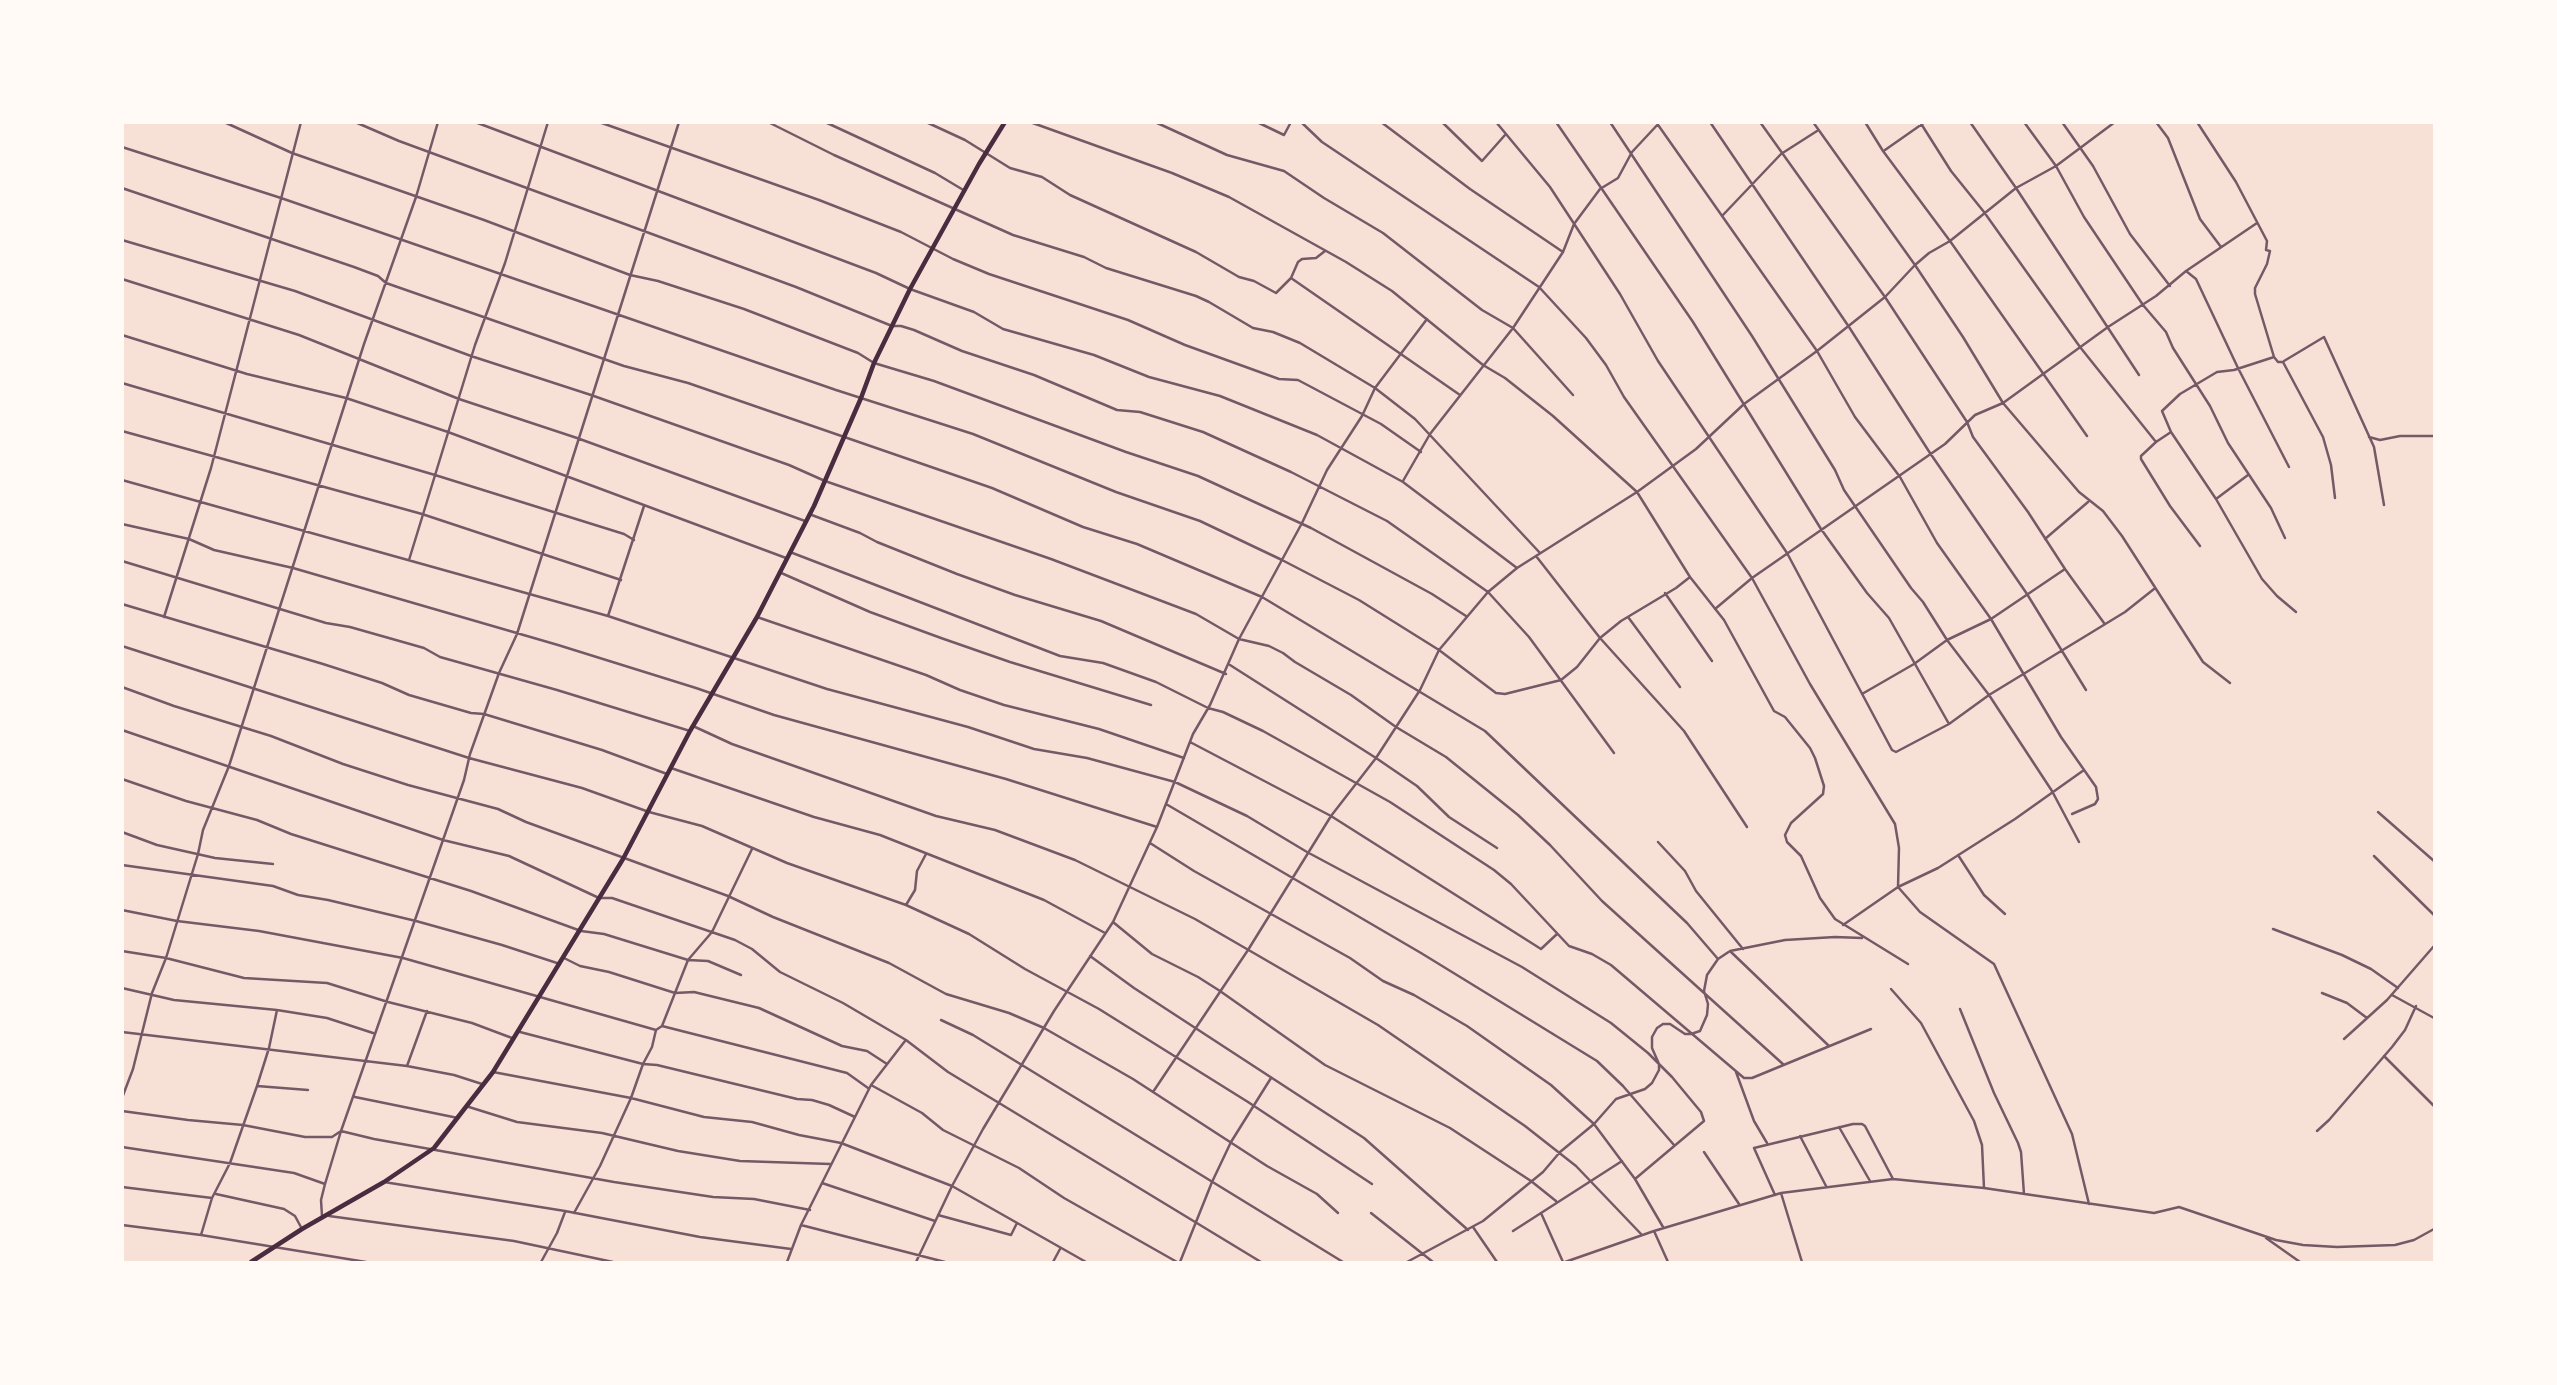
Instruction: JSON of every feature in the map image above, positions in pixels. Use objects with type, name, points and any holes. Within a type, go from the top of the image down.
[{"type":"main road","points":[[251,1262],[384,1182],[434,1148],[494,1072],[623,859],[667,774],[757,617],[825,481],[862,398],[874,363],[910,289],[1005,122]]},
{"type":"street","points":[[224,122],[292,153],[630,275],[744,309],[858,353],[874,363],[934,381],[1198,476],[1301,523],[1432,594],[1466,616]]},
{"type":"street","points":[[163,617],[214,456],[223,413],[237,371],[301,122]]},
{"type":"street","points":[[355,122],[399,141],[796,287],[892,327],[901,326],[914,330],[962,351],[1034,375],[1118,410],[1140,412],[1203,432],[1291,471],[1387,521],[1488,592],[1529,637],[1614,753]]},
{"type":"street","points":[[122,1098],[152,993],[166,958],[198,854],[203,830],[229,766],[346,398],[416,197],[438,122]]},
{"type":"street","points":[[475,122],[876,273],[910,289],[974,312],[1003,329],[1094,355],[1149,377],[1220,396],[1317,435],[1403,482],[1517,568]]},
{"type":"street","points":[[409,560],[471,356],[500,275],[548,122]]},
{"type":"street","points":[[599,122],[819,200],[901,232],[989,274],[1128,320],[1185,345],[1279,379],[1298,380],[1381,424],[1421,452]]},
{"type":"street","points":[[323,1219],[321,1207],[325,1184],[341,1131],[416,921],[484,714],[517,634],[679,122]]},
{"type":"street","points":[[768,122],[1013,235],[1084,257],[1106,268],[1209,302],[1253,328],[1273,332],[1300,343],[1376,388],[1430,434],[1541,553]]},
{"type":"street","points":[[825,122],[934,173],[965,191]]},
{"type":"street","points":[[926,122],[965,140],[1010,167],[1042,177],[1070,195],[1276,293],[1291,278],[1298,262],[1316,258],[1325,251]]},
{"type":"street","points":[[1030,122],[1172,173],[1229,197],[1392,291],[1483,365],[1553,416],[1637,492],[1690,577],[1724,620],[1774,711],[1785,717],[1815,758],[1824,786],[1823,794],[1791,823],[1785,835],[1787,842],[1801,856],[1828,912],[1843,925],[1908,964]]},
{"type":"street","points":[[1155,122],[1227,155],[1284,171],[1383,233],[1482,310],[1513,328],[1573,395]]},
{"type":"street","points":[[1257,122],[1284,135],[1291,122]]},
{"type":"street","points":[[1301,122],[1322,142],[1539,287],[1599,356],[1624,397],[1752,578],[1810,684],[1895,824],[1899,848],[1898,887],[1920,912],[1994,964],[2071,1134],[2089,1204]]},
{"type":"street","points":[[1381,122],[1470,189],[1563,252]]},
{"type":"street","points":[[1442,122],[1482,161],[1505,135]]},
{"type":"street","points":[[1496,122],[1550,187],[1620,294],[1658,361],[1787,553],[1889,747],[1896,752],[1949,724],[1989,695],[2132,607],[2154,589]]},
{"type":"street","points":[[1556,122],[1685,310],[1821,529],[1867,593],[1889,618],[1949,724]]},
{"type":"street","points":[[1610,122],[1779,379],[1835,470],[1844,490],[1923,601],[1947,640],[1989,695],[2052,791],[2079,842]]},
{"type":"street","points":[[1710,122],[2027,594],[2086,690]]},
{"type":"street","points":[[1760,122],[1885,297],[1967,422],[1973,437],[2104,623]]},
{"type":"street","points":[[1812,122],[1915,265],[2003,403],[2089,501],[2098,505],[2122,536],[2203,662],[2230,683]]},
{"type":"street","points":[[1866,122],[1883,151],[2087,436]]},
{"type":"street","points":[[1970,122],[2139,374]]},
{"type":"street","points":[[2024,122],[2056,166],[2084,217],[2143,305],[2166,332],[2248,475],[2271,508],[2285,538]]},
{"type":"street","points":[[2063,122],[2081,147],[2130,234],[2170,286]]},
{"type":"street","points":[[1153,1092],[1248,950],[1307,852],[1376,758],[1420,690],[1439,650],[1488,592],[1517,568],[1674,466],[1709,439],[1744,404],[1849,327],[1885,297],[1915,265],[1950,241],[2016,188],[2056,166],[2115,122]]},
{"type":"street","points":[[2155,122],[2168,138],[2200,219],[2221,247]]},
{"type":"street","points":[[2197,122],[2236,183],[2267,241],[2266,250],[2270,251],[2255,294],[2274,357],[2278,362],[2283,362],[2324,337],[2345,378],[2378,459],[2384,505]]},
{"type":"street","points":[[1403,482],[1430,434],[1513,328],[1563,252],[1574,224],[1600,189],[1618,178],[1632,152],[1658,123],[1817,351],[1855,417],[1900,477],[1937,543],[1991,619],[2061,737],[2096,787],[2098,799],[2095,804],[2072,814]]},
{"type":"street","points":[[1883,151],[1922,123],[1951,171],[1984,212],[2080,347],[2156,442]]},
{"type":"street","points":[[1722,216],[1781,154],[1817,131]]},
{"type":"street","points":[[122,147],[281,198],[617,315],[973,434],[1116,492],[1200,521],[1359,600],[1439,650],[1496,693],[1505,694],[1561,680],[1577,667],[1600,638],[1690,577]]},
{"type":"street","points":[[122,188],[271,238],[378,276],[386,283],[624,366],[688,383],[992,488],[1083,527],[1138,544],[1262,597],[1485,731],[1687,923],[1718,959]]},
{"type":"street","points":[[1715,609],[1752,578],[1954,437],[1980,411],[2003,403],[2257,223]]},
{"type":"street","points":[[122,240],[295,291],[471,356],[789,465],[825,481],[1051,559],[1196,614],[1239,639],[1269,646],[1446,757],[1518,815],[1550,845],[1601,901],[1784,1065]]},
{"type":"street","points":[[2186,271],[2196,279],[2289,467]]},
{"type":"street","points":[[1291,278],[1460,395]]},
{"type":"street","points":[[122,279],[299,335],[458,399],[578,438],[805,521]]},
{"type":"street","points":[[916,1262],[952,1186],[999,1103],[1113,922],[1157,827],[1190,742],[1226,674],[1239,639],[1339,449],[1362,416],[1376,388],[1427,319]]},
{"type":"street","points":[[122,335],[237,371],[346,398],[449,432],[786,558]]},
{"type":"street","points":[[2274,357],[2217,372],[2195,383],[2162,409],[2162,414],[2216,499],[2262,579],[2277,597],[2296,612]]},
{"type":"street","points":[[2283,362],[2323,437],[2331,465],[2335,498]]},
{"type":"street","points":[[122,383],[435,475],[624,534],[634,540]]},
{"type":"street","points":[[122,431],[422,514],[621,580]]},
{"type":"street","points":[[2171,432],[2156,442],[2141,459],[2170,506],[2200,546]]},
{"type":"street","points":[[2370,437],[2380,440],[2400,436],[2434,436]]},
{"type":"street","points":[[2216,499],[2248,475]]},
{"type":"street","points":[[122,480],[608,616],[827,689],[968,727],[1034,749],[1087,758],[1175,782],[1247,816],[1307,852],[1561,989],[1611,1023],[1659,1064],[1701,1112],[1704,1121],[1636,1179]]},
{"type":"street","points":[[2045,538],[2089,501]]},
{"type":"street","points":[[608,616],[644,506]]},
{"type":"street","points":[[809,514],[980,583],[1101,621],[1226,674]]},
{"type":"street","points":[[122,524],[189,539],[214,550],[293,568],[595,656],[774,715],[994,776],[1157,827]]},
{"type":"street","points":[[790,552],[1049,652],[1103,663],[1156,682],[1208,708],[1243,720],[1390,802],[1493,870],[1510,884],[1569,946],[1592,954],[1611,965],[1736,1072],[1748,1079],[1871,1029]]},
{"type":"street","points":[[1536,556],[1600,638],[1684,731],[1747,827]]},
{"type":"street","points":[[122,561],[280,609],[424,648],[440,657],[692,729],[936,816],[996,830],[1076,860],[1195,919],[1378,1025],[1560,1152],[1642,1235]]},
{"type":"street","points":[[1862,694],[1914,664],[1947,640],[1991,619],[2065,569]]},
{"type":"street","points":[[779,572],[870,612],[941,638],[1152,705]]},
{"type":"street","points":[[1665,593],[1712,661]]},
{"type":"street","points":[[122,604],[382,683],[409,695],[471,713],[484,714],[602,750],[667,774]]},
{"type":"street","points":[[757,617],[1004,705],[1099,730],[1184,758]]},
{"type":"street","points":[[1628,617],[1679,687]]},
{"type":"street","points":[[122,646],[469,758],[593,791],[649,812],[702,826],[752,849],[906,905],[968,934],[1099,1009],[1255,1106],[1372,1184]]},
{"type":"street","points":[[1230,665],[1417,786],[1449,817],[1497,848]]},
{"type":"street","points":[[122,687],[241,726],[343,764],[498,809],[623,859],[728,896],[889,963],[946,994],[1009,1013],[1044,1028],[1317,1194],[1338,1213]]},
{"type":"street","points":[[122,730],[443,840],[509,856],[600,898],[612,898],[712,932],[752,949],[780,972],[843,1003],[905,1040],[948,1072],[1261,1262]]},
{"type":"street","points":[[1190,742],[1331,816],[1541,949],[1557,934]]},
{"type":"street","points":[[671,768],[814,817],[880,835],[1044,900],[1105,934]]},
{"type":"street","points":[[1843,925],[1898,887],[1958,855],[2015,819],[2084,770]]},
{"type":"street","points":[[122,779],[430,879],[580,931],[604,934],[688,960],[708,961],[741,975]]},
{"type":"street","points":[[1166,804],[1421,953],[1597,1061],[1623,1086],[1675,1146]]},
{"type":"street","points":[[2378,812],[2434,861]]},
{"type":"street","points":[[122,832],[157,845],[198,854],[273,864]]},
{"type":"street","points":[[1658,842],[1685,871],[1696,891],[1743,949]]},
{"type":"street","points":[[1150,843],[1270,914],[1350,957],[1383,981],[1414,995],[1467,1026],[1552,1085],[1594,1124],[1636,1179],[1663,1228]]},
{"type":"street","points":[[574,1213],[594,1178],[631,1098],[652,1047],[656,1030],[662,1026],[688,960],[712,932],[752,849]]},
{"type":"street","points":[[906,905],[915,890],[917,872],[926,853]]},
{"type":"street","points":[[1958,855],[1984,895],[2006,914]]},
{"type":"street","points":[[2374,856],[2434,915]]},
{"type":"street","points":[[122,865],[273,886],[298,895],[416,921],[560,964]]},
{"type":"street","points":[[122,910],[177,921],[259,931],[403,958],[656,1030]]},
{"type":"street","points":[[1113,922],[1152,954],[1198,976],[1325,1065],[1450,1128],[1531,1181],[1556,1201]]},
{"type":"street","points":[[2273,929],[2371,969],[2398,988]]},
{"type":"street","points":[[1407,1262],[1473,1227],[1543,1172],[1560,1152],[1594,1124],[1616,1099],[1651,1083],[1659,1070],[1652,1048],[1652,1037],[1663,1024],[1670,1024],[1685,1034],[1700,1031],[1705,1024],[1708,1004],[1704,991],[1707,975],[1718,959],[1730,951],[1785,940],[1866,938]]},
{"type":"street","points":[[2344,1039],[2392,995],[2434,946]]},
{"type":"street","points":[[122,951],[166,958],[244,978],[327,983],[471,1023],[514,1040]]},
{"type":"street","points":[[1730,951],[1829,1046]]},
{"type":"street","points":[[1090,956],[1133,988],[1364,1138],[1468,1230]]},
{"type":"street","points":[[564,958],[580,966],[609,972],[675,993],[694,992],[759,1008],[842,1046],[867,1051],[887,1064]]},
{"type":"street","points":[[122,988],[174,1000],[327,1018],[374,1033]]},
{"type":"street","points":[[1891,989],[1921,1023],[1974,1121],[1982,1145],[1984,1188]]},
{"type":"street","points":[[2322,993],[2347,1003],[2367,1018]]},
{"type":"street","points":[[2392,995],[2434,1018]]},
{"type":"street","points":[[2317,1130],[2385,1056],[2404,1030],[2416,1006]]},
{"type":"street","points":[[1960,1009],[1994,1093],[2018,1143],[2024,1194]]},
{"type":"street","points":[[201,1235],[213,1196],[230,1163],[257,1086],[269,1048],[276,1010]]},
{"type":"street","points":[[407,1066],[427,1011]]},
{"type":"street","points":[[941,1020],[973,1035],[1343,1262]]},
{"type":"street","points":[[662,1026],[847,1073],[922,1113],[943,1130],[1019,1168],[1065,1198],[1178,1262],[1231,1142],[1272,1077]]},
{"type":"street","points":[[122,1032],[407,1066],[454,1074],[485,1084]]},
{"type":"street","points":[[520,1032],[643,1064],[657,1065],[797,1099],[812,1100],[855,1117]]},
{"type":"street","points":[[787,1262],[801,1225],[870,1087],[905,1040]]},
{"type":"street","points":[[2385,1056],[2434,1106]]},
{"type":"street","points":[[494,1072],[631,1098],[704,1117],[752,1122],[841,1143],[952,1186],[1086,1262]]},
{"type":"street","points":[[1736,1072],[1754,1121],[1767,1144]]},
{"type":"street","points":[[257,1086],[308,1090]]},
{"type":"street","points":[[355,1097],[458,1118]]},
{"type":"street","points":[[469,1107],[517,1122],[613,1136],[678,1151],[740,1161],[830,1164]]},
{"type":"street","points":[[122,1111],[243,1125],[305,1137],[331,1137],[341,1131],[594,1178],[713,1197],[754,1199],[810,1210]]},
{"type":"street","points":[[1775,1195],[1753,1151],[1754,1148],[1858,1124],[1865,1126],[1893,1180]]},
{"type":"street","points":[[1839,1127],[1870,1181]]},
{"type":"street","points":[[1800,1136],[1826,1187]]},
{"type":"street","points":[[122,1147],[294,1173],[325,1184]]},
{"type":"street","points":[[1704,1152],[1739,1204]]},
{"type":"street","points":[[1513,1231],[1622,1161]]},
{"type":"street","points":[[1541,1213],[1564,1262],[1654,1230],[1781,1193],[1893,1180],[1984,1188],[2154,1213],[2179,1207],[2261,1235],[2302,1245],[2337,1247],[2403,1244],[2434,1229]]},
{"type":"street","points":[[384,1182],[565,1211],[699,1237],[791,1249]]},
{"type":"street","points":[[822,1182],[935,1221]]},
{"type":"street","points":[[122,1187],[213,1196],[280,1207],[292,1212],[302,1229]]},
{"type":"street","points":[[1781,1193],[1802,1262]]},
{"type":"street","points":[[541,1262],[565,1211]]},
{"type":"street","points":[[1371,1213],[1433,1262]]},
{"type":"street","points":[[938,1215],[1011,1236],[1017,1223]]},
{"type":"street","points":[[329,1216],[514,1241],[613,1262]]},
{"type":"street","points":[[122,1225],[366,1262]]},
{"type":"street","points":[[801,1225],[945,1262]]},
{"type":"street","points":[[1473,1227],[1497,1262]]},
{"type":"street","points":[[1654,1230],[1668,1262]]},
{"type":"street","points":[[2261,1235],[2300,1262]]},
{"type":"street","points":[[1053,1262],[1060,1249]]}]
